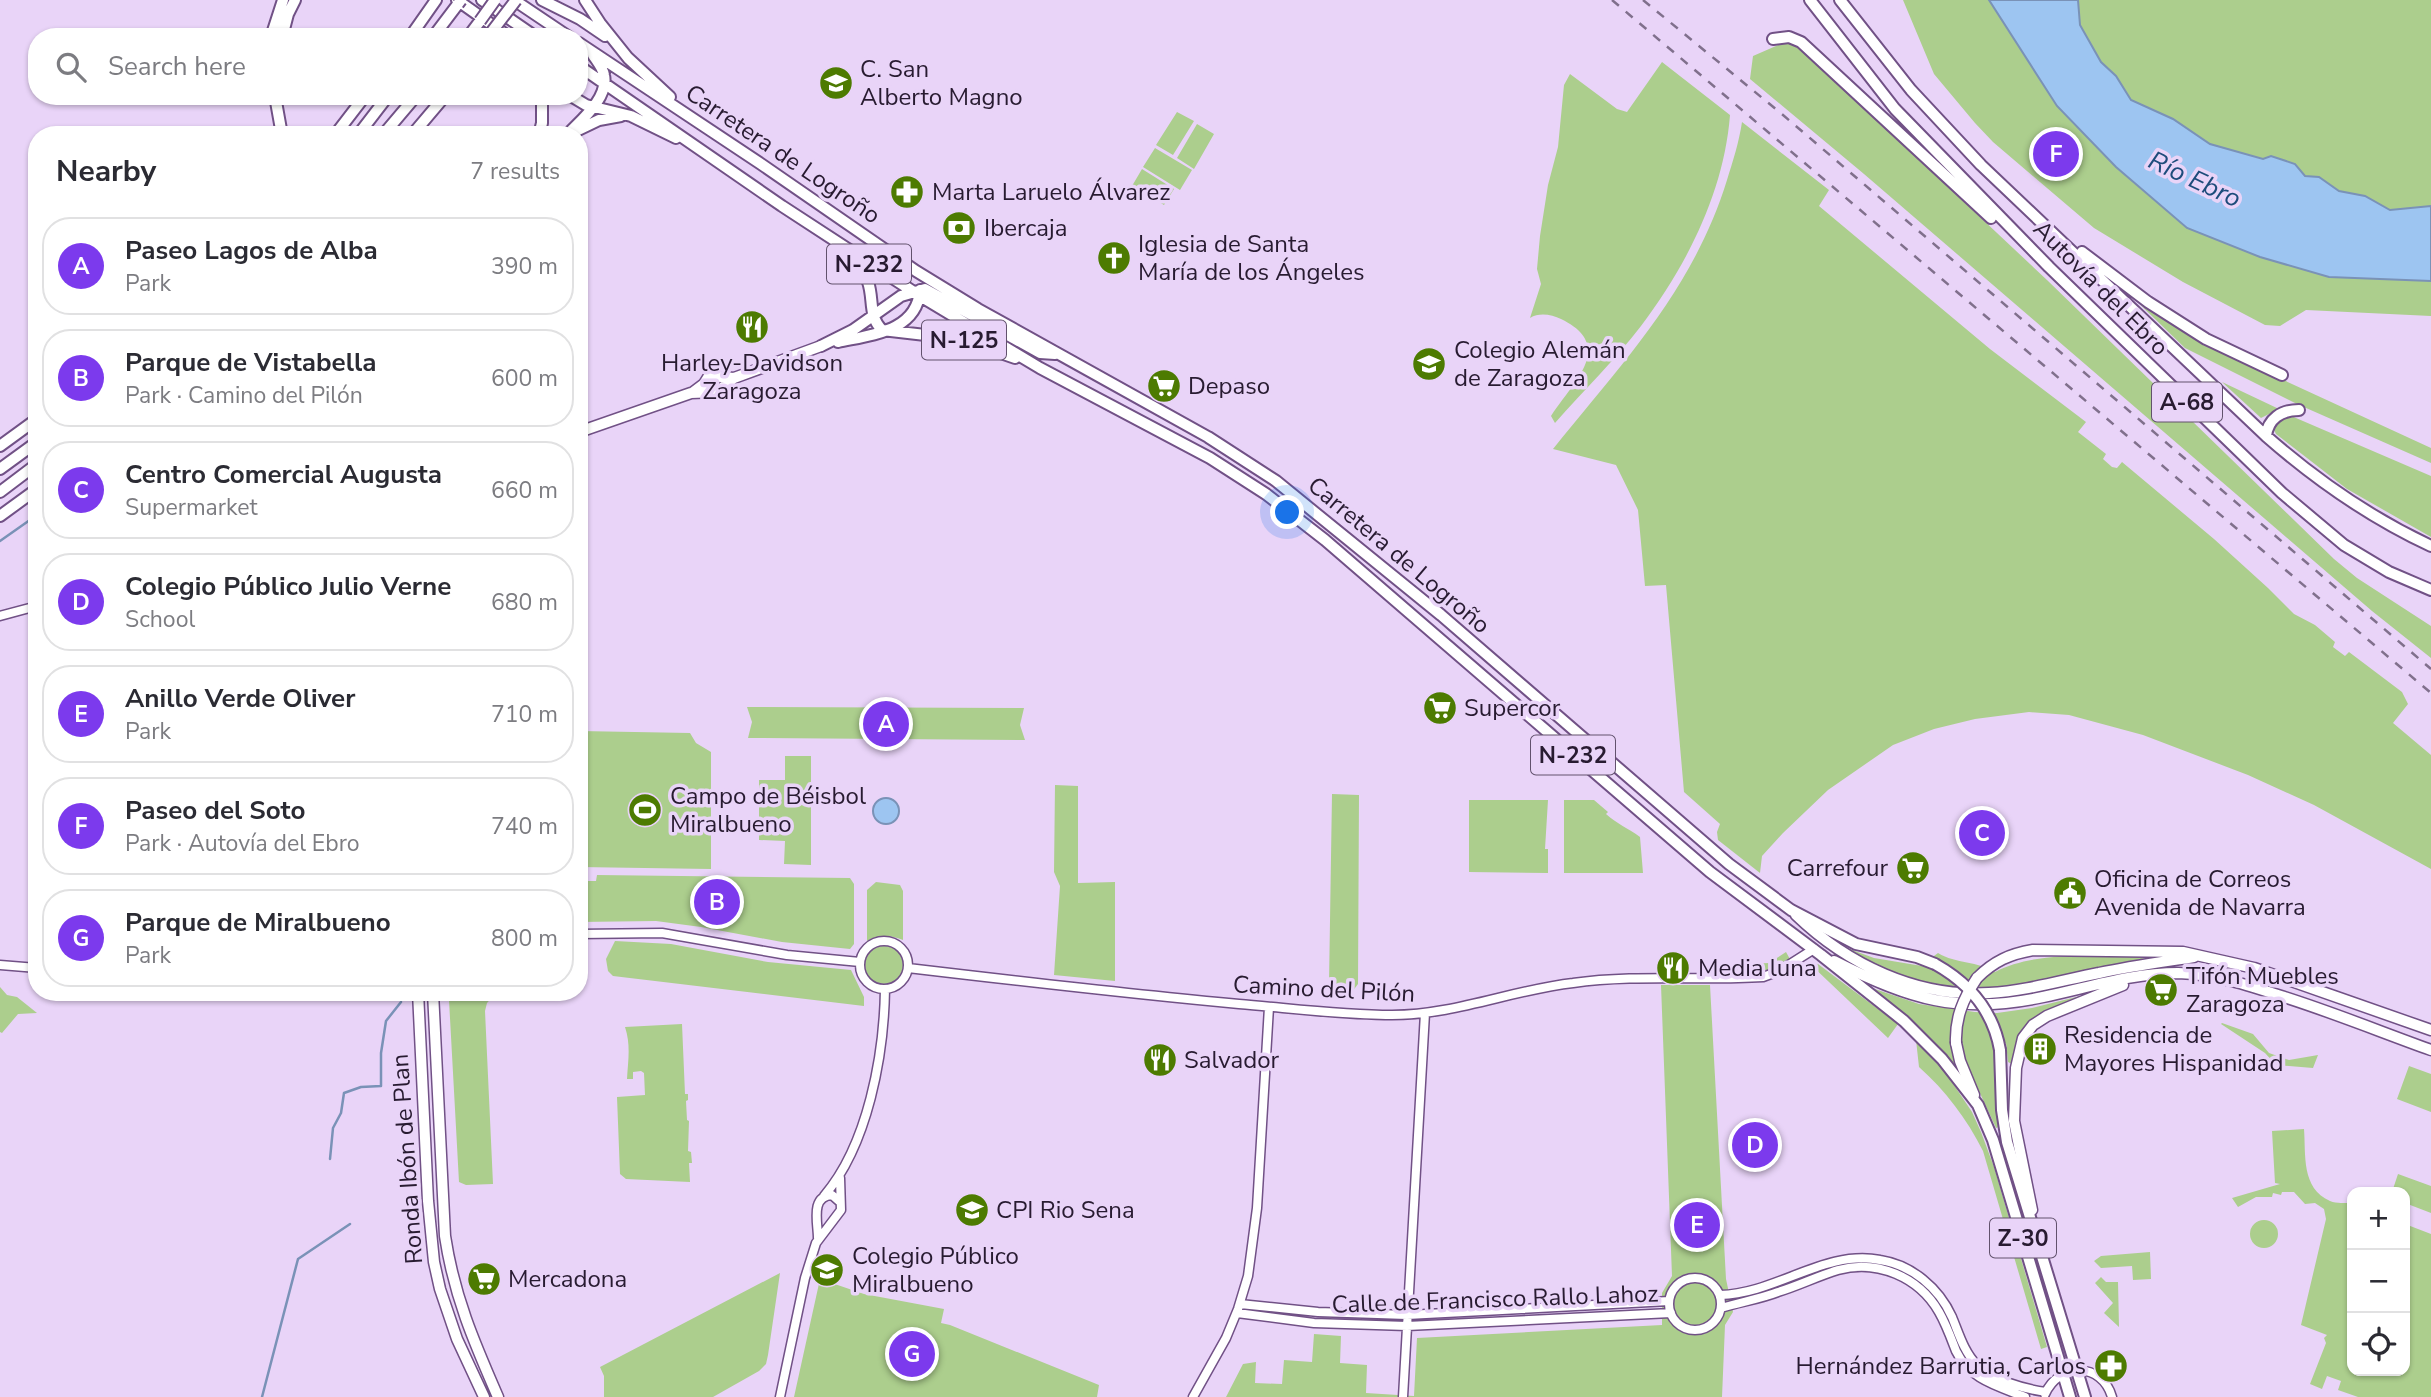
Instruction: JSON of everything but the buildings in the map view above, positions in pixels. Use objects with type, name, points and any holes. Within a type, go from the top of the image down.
[{"type":"highway","points":[[274,28],[283,0]]},
{"type":"highway","points":[[284,28],[295,0]]},
{"type":"highway","points":[[414,28],[436,0]]},
{"type":"highway","points":[[482,0],[523,28]]},
{"type":"highway","points":[[475,28],[495,0]]},
{"type":"highway","points":[[494,28],[515,0],[556,28]]},
{"type":"highway","points":[[542,0],[580,19],[613,41]]},
{"type":"highway","points":[[585,0],[613,41],[679,109]]},
{"type":"highway","name":"Autovía del Ebro","points":[[1810,0],[1895,109],[2049,267],[2307,516],[2365,559],[2431,590]]},
{"type":"highway","name":"Autovía del Ebro","points":[[1840,0],[1911,90],[1981,165],[2266,436],[2293,460],[2343,495],[2431,546]]},
{"type":"highway","points":[[440,28],[459,1],[496,28]]},
{"type":"highway","points":[[1773,39],[1789,37],[1801,42],[1998,224],[2049,267]]},
{"type":"highway","points":[[576,126],[593,107],[604,83],[604,72],[590,51]]},
{"type":"highway","name":"Carretera de Logroño","points":[[590,51],[916,271],[1208,437],[1300,499],[1451,624],[1729,864],[1791,910]]},
{"type":"highway","name":"Carretera de Logroño","points":[[588,72],[828,236],[917,292],[1040,368],[1210,458],[1251,483],[1296,516],[1710,872],[1817,952]]},
{"type":"highway","points":[[588,104],[631,116],[668,135],[692,143]]},
{"type":"highway","points":[[277,105],[280,126]]},
{"type":"highway","points":[[342,126],[358,105]]},
{"type":"highway","points":[[365,126],[381,105]]},
{"type":"highway","points":[[391,126],[408,105]]},
{"type":"highway","points":[[420,126],[438,105]]},
{"type":"highway","points":[[427,126],[440,105]]},
{"type":"highway","points":[[541,126],[542,105]]},
{"type":"highway","points":[[586,126],[598,120],[631,116]]},
{"type":"highway","points":[[2044,225],[2148,302],[2194,331],[2282,375]]},
{"type":"highway","points":[[828,236],[866,278],[872,316],[884,331],[900,325],[911,316],[917,292],[916,271]]},
{"type":"highway","name":"N-125","points":[[821,346],[852,330],[892,301],[917,292],[935,293],[1040,353],[1059,354]]},
{"type":"highway","name":"N-125","points":[[821,346],[884,331],[922,334],[967,341],[1040,368]]},
{"type":"highway","points":[[922,334],[954,352]]},
{"type":"highway","points":[[2266,436],[2268,424],[2273,419],[2288,411],[2299,410]]},
{"type":"highway","points":[[0,446],[28,426]]},
{"type":"highway","points":[[0,469],[28,449]]},
{"type":"highway","points":[[0,492],[28,471]]},
{"type":"highway","points":[[0,516],[28,496]]},
{"type":"highway","name":"Z-30","points":[[1791,910],[1856,944],[1917,957],[1935,964],[1960,980],[1982,1004],[1995,1027],[2000,1050],[2004,1127],[2085,1397]]},
{"type":"highway","name":"Z-30","points":[[1817,952],[1918,1033],[1951,1069],[1978,1105],[2000,1162],[2070,1397]]},
{"type":"main road","name":"N-125","points":[[706,388],[714,393],[720,383],[821,346]]},
{"type":"main road","name":"N-125","points":[[706,388],[709,376],[720,383]]},
{"type":"main road","name":"N-125","points":[[588,429],[706,388]]},
{"type":"main road","name":"Carretera de Logroño","points":[[1791,910],[1808,927],[1880,973],[1914,985],[1955,992],[2008,991],[2142,964],[2201,956]]},
{"type":"main road","name":"Z-30","points":[[1978,1105],[1964,1073],[1956,1043],[1956,1026],[1963,1002],[1978,978],[1997,961],[2009,955],[2033,950],[2163,950],[2201,956]]},
{"type":"main road","name":"Carretera de Logroño","points":[[1817,952],[1875,982],[1902,993],[1937,1002],[2016,1002],[2141,976],[2179,973]]},
{"type":"main road","points":[[2201,956],[2254,968],[2431,1030]]},
{"type":"main road","points":[[2037,1238],[2014,1121],[2016,1068],[2023,1038],[2033,1025],[2047,1016],[2106,990],[2179,973],[2219,978],[2251,986],[2431,1050]]},
{"type":"main road","name":"Ronda Ibón de Plan","points":[[418,1001],[428,1201],[434,1262],[457,1339],[484,1397]]},
{"type":"main road","name":"Ronda Ibón de Plan","points":[[432,1001],[444,1221],[450,1270],[468,1329],[498,1397]]},
{"type":"street","points":[[0,616],[28,608]]},
{"type":"street","points":[[588,934],[672,934],[787,955],[860,962]]},
{"type":"street","points":[[888,941],[901,947],[908,968],[898,985],[885,989],[869,984],[861,970],[860,962],[868,947],[888,941]]},
{"type":"street","name":"Camino del Pilón","points":[[908,968],[1097,991],[1379,1014],[1424,1013],[1460,1008],[1571,983],[1654,977],[1767,976],[1817,952]]},
{"type":"street","points":[[0,965],[28,967]]},
{"type":"street","points":[[780,1397],[805,1278],[818,1238],[817,1203],[840,1178],[857,1135],[873,1084],[882,1033],[885,989]]},
{"type":"street","points":[[1194,1397],[1216,1359],[1237,1313],[1248,1276],[1257,1208],[1269,1007]]},
{"type":"street","points":[[1403,1397],[1424,1013]]},
{"type":"street","points":[[818,1238],[841,1210],[840,1178]]},
{"type":"street","points":[[824,1196],[832,1195],[840,1202]]},
{"type":"street","points":[[818,1213],[825,1219],[838,1216]]},
{"type":"street","points":[[1721,1308],[1720,1295],[1757,1289],[1846,1259],[1868,1258],[1894,1263],[1917,1275],[1936,1292],[1948,1308],[1968,1353],[1980,1367],[1997,1377],[2045,1394],[2055,1378],[2063,1373],[2090,1371],[2101,1378],[2112,1397]]},
{"type":"street","name":"Calle de Francisco Rallo Lahoz","points":[[1720,1295],[1709,1282],[1696,1278],[1682,1281],[1669,1301],[1671,1313],[1680,1325],[1697,1330],[1711,1325],[1721,1308],[1765,1297],[1841,1269],[1862,1267],[1887,1270],[1914,1284],[1930,1299],[1943,1318],[1960,1359],[1972,1373],[1984,1381],[2025,1397]]},
{"type":"street","name":"Calle de Francisco Rallo Lahoz","points":[[1240,1304],[1329,1313],[1407,1315],[1669,1301]]},
{"type":"street","name":"Calle de Francisco Rallo Lahoz","points":[[1237,1313],[1304,1323],[1407,1326],[1671,1313]]},
{"type":"green space","points":[[1903,0],[1989,0],[2057,106],[2116,167],[2149,196],[2329,277],[2431,281],[2431,316],[2306,310],[2280,326],[2265,325],[2183,282],[2094,228],[1993,142],[1934,74]]},
{"type":"green space","points":[[2078,0],[2431,0],[2431,206],[2390,210],[2365,196],[2339,191],[2319,177],[2305,176],[2271,156],[2263,159],[2210,144],[2173,119],[2131,100],[2116,76],[2101,62],[2080,25]]},
{"type":"green space","points":[[1785,42],[1795,43],[2047,280],[2334,559],[2357,578],[2431,626],[2431,658],[2372,611],[1750,79],[1753,56]]},
{"type":"green space","points":[[1662,62],[1730,115],[1720,172],[1688,253],[1658,303],[1621,351],[1555,423],[1551,416],[1578,378],[1588,353],[1586,341],[1578,330],[1561,319],[1546,315],[1530,318],[1541,284],[1537,269],[1540,236],[1548,185],[1558,147],[1564,85],[1570,74],[1617,109],[1627,112]]},
{"type":"green space","points":[[1177,112],[1194,121],[1173,155],[1156,145]]},
{"type":"green space","points":[[1742,122],[1829,190],[1819,206],[1990,349],[2086,422],[2078,432],[2106,454],[2103,459],[2112,467],[2117,468],[2122,462],[2214,539],[2294,614],[2315,625],[2335,642],[2333,647],[2345,656],[2349,652],[2402,692],[2408,704],[2393,723],[2431,755],[2431,869],[2314,805],[2248,775],[2143,735],[2069,715],[2029,712],[1975,719],[1934,729],[1893,745],[1828,790],[1783,833],[1762,856],[1760,873],[1718,840],[1720,824],[1684,792],[1666,585],[1645,586],[1638,510],[1616,465],[1553,449],[1630,355],[1675,291],[1713,220],[1738,144]]},
{"type":"green space","points":[[1197,124],[1214,134],[1194,169],[1177,158]]},
{"type":"green space","points":[[1155,148],[1192,170],[1180,190],[1143,167]]},
{"type":"green space","points":[[1142,169],[1174,189],[1164,205],[1132,186]]},
{"type":"green space","points":[[2124,289],[2264,371],[2431,448],[2431,463],[2297,404],[2185,348]]},
{"type":"green space","points":[[2222,382],[2279,409],[2261,418]]},
{"type":"green space","points":[[2289,415],[2431,476],[2431,537],[2347,489],[2276,434],[2274,430],[2277,422]]},
{"type":"green space","points":[[747,707],[1024,708],[1020,725],[1025,740],[748,738],[752,722]]},
{"type":"green space","name":"Campo de Béisbol Miralbueno","points":[[588,731],[690,733],[696,743],[711,752],[711,869],[588,867]]},
{"type":"green space","points":[[785,756],[811,756],[811,865],[784,864],[785,841],[759,840],[759,780],[785,780]]},
{"type":"green space","points":[[1055,785],[1078,786],[1078,883],[1115,882],[1115,981],[1054,975],[1060,886],[1054,872]]},
{"type":"green space","points":[[1332,794],[1359,795],[1358,984],[1352,992],[1345,994],[1335,991],[1329,984]]},
{"type":"green space","points":[[1469,800],[1548,800],[1545,849],[1548,849],[1548,873],[1469,872]]},
{"type":"green space","points":[[1564,800],[1594,800],[1608,812],[1606,814],[1640,837],[1643,873],[1564,873]]},
{"type":"green space","points":[[597,875],[850,878],[854,884],[854,944],[850,949],[782,942],[656,921],[588,922],[588,881],[596,881]]},
{"type":"green space","points":[[876,882],[900,885],[903,891],[903,940],[885,936],[867,941],[867,890]]},
{"type":"green space","points":[[615,941],[671,944],[768,962],[851,970],[864,997],[864,1006],[613,976],[608,971],[606,959]]},
{"type":"green space","points":[[884,946],[898,951],[903,965],[898,979],[884,984],[870,979],[865,965],[870,951]]},
{"type":"green space","points":[[1844,947],[1874,958],[1928,967],[1938,953],[1995,972],[2029,960],[2048,958],[2146,958],[1993,991],[1943,989],[1881,970]]},
{"type":"green space","points":[[1786,952],[1791,961],[1772,973],[1705,974],[1705,966],[1769,963]]},
{"type":"green space","points":[[1809,963],[1818,964],[1898,1024],[1888,1038]]},
{"type":"green space","points":[[1661,985],[1710,985],[1726,1279],[1733,1312],[1725,1325],[1722,1397],[1226,1397],[1243,1364],[1256,1362],[1255,1383],[1282,1384],[1284,1360],[1312,1362],[1314,1334],[1341,1336],[1340,1363],[1367,1365],[1366,1393],[1414,1396],[1417,1338],[1662,1325],[1662,1293],[1672,1276]]},
{"type":"green space","points":[[0,987],[7,995],[17,997],[37,1013],[18,1014],[2,1033],[0,1032]]},
{"type":"green space","points":[[1869,987],[1919,1004],[1997,1013],[2032,1008],[2088,994],[2036,1021],[2014,1065],[2008,1062],[2006,1043],[1995,1046],[1999,1127],[1996,1128],[1967,1065],[1962,1042],[1953,1042],[1960,1074],[1937,1045]]},
{"type":"green space","points":[[449,1001],[489,1001],[485,1011],[493,1184],[466,1185],[459,1182]]},
{"type":"green space","points":[[2222,1023],[2253,1034],[2269,1053],[2289,1060],[2318,1055],[2313,1068],[2276,1065],[2265,1053]]},
{"type":"green space","points":[[682,1024],[685,1094],[688,1094],[688,1151],[691,1152],[692,1163],[689,1163],[690,1182],[626,1179],[620,1174],[617,1097],[645,1095],[644,1073],[633,1072],[633,1079],[627,1079],[629,1047],[625,1027]]},
{"type":"green space","points":[[1916,1040],[1946,1073],[1972,1112],[1981,1132],[1994,1167],[2047,1347],[2041,1349],[1983,1151],[1955,1106],[1919,1067]]},
{"type":"green space","points":[[2409,1066],[2431,1074],[2431,1112],[2397,1099]]},
{"type":"green space","points":[[2304,1129],[2305,1160],[2314,1188],[2330,1201],[2347,1203],[2347,1376],[2410,1376],[2410,1226],[2431,1234],[2431,1397],[2358,1397],[2338,1390],[2341,1381],[2327,1376],[2322,1389],[2310,1384],[2327,1335],[2301,1325],[2326,1219],[2324,1209],[2315,1203],[2305,1204],[2294,1192],[2256,1197],[2238,1207],[2232,1198],[2280,1184],[2275,1183],[2272,1131]]},
{"type":"green space","points":[[2398,1174],[2431,1186],[2431,1213],[2410,1205],[2410,1187],[2394,1187]]},
{"type":"green space","points":[[2264,1220],[2274,1224],[2278,1234],[2274,1244],[2264,1248],[2254,1244],[2250,1234],[2254,1224]]},
{"type":"green space","points":[[2150,1252],[2151,1279],[2133,1280],[2132,1266],[2101,1268],[2094,1261],[2101,1256]]},
{"type":"green space","points":[[780,1273],[768,1355],[766,1364],[759,1371],[713,1397],[604,1397],[604,1376],[600,1367]]},
{"type":"green space","points":[[2101,1277],[2106,1282],[2118,1282],[2119,1327],[2104,1313],[2113,1303],[2095,1283]]},
{"type":"green space","points":[[820,1279],[864,1294],[944,1309],[941,1323],[1099,1385],[1097,1397],[794,1397]]},
{"type":"water","name":"Río Ebro","points":[[1989,0],[2078,0],[2080,25],[2101,62],[2116,76],[2131,100],[2173,119],[2210,144],[2263,159],[2271,156],[2295,164],[2305,176],[2319,177],[2339,191],[2365,196],[2390,210],[2431,206],[2431,281],[2329,277],[2260,257],[2187,228],[2116,167],[2057,106]]},
{"type":"water","points":[[886,798],[895,802],[899,811],[895,820],[886,824],[877,820],[873,811],[877,802]]},
{"type":"waterway","points":[[0,541],[28,521]]},
{"type":"waterway","points":[[330,1159],[333,1128],[341,1113],[344,1093],[361,1087],[381,1086],[381,1053],[386,1021],[401,1002]]},
{"type":"waterway","points":[[262,1397],[298,1259],[350,1224]]},
{"type":"railway","points":[[1612,0],[2431,693]]},
{"type":"railway","points":[[1643,0],[1783,115],[2431,669]]},
{"type":"place","name":"C. San Alberto Magno","points":[[836,83]]},
{"type":"place","name":"Paseo del Soto","points":[[2056,154]]},
{"type":"place","name":"Marta Laruelo Álvarez","points":[[907,192]]},
{"type":"place","name":"Ibercaja","points":[[959,228]]},
{"type":"place","name":"Iglesia de Santa María de los Ángeles","points":[[1114,258]]},
{"type":"place","name":"Harley-Davidson Zaragoza","points":[[752,327]]},
{"type":"place","name":"Colegio Alemán de Zaragoza","points":[[1429,364]]},
{"type":"place","name":"Depaso","points":[[1164,386]]},
{"type":"place","name":"Supercor","points":[[1440,708]]},
{"type":"place","name":"Paseo Lagos de Alba","points":[[886,724]]},
{"type":"place","name":"Campo de Béisbol Miralbueno","points":[[645,810]]},
{"type":"place","name":"Centro Comercial Augusta","points":[[1982,833]]},
{"type":"place","name":"Carrefour","points":[[1913,868]]},
{"type":"place","name":"Oficina de Correos Avenida de Navarra","points":[[2070,893]]},
{"type":"place","name":"Parque de Vistabella","points":[[717,902]]},
{"type":"place","name":"Media luna","points":[[1673,968]]},
{"type":"place","name":"Tifón Muebles Zaragoza","points":[[2161,990]]},
{"type":"place","name":"Residencia de Mayores Hispanidad","points":[[2040,1049]]},
{"type":"place","name":"Salvador","points":[[1160,1060]]},
{"type":"place","name":"Colegio Público Julio Verne","points":[[1755,1145]]},
{"type":"place","name":"CPI Rio Sena","points":[[972,1210]]},
{"type":"place","name":"Anillo Verde Oliver","points":[[1697,1225]]},
{"type":"place","name":"Colegio Público Miralbueno","points":[[827,1270]]},
{"type":"place","name":"Mercadona","points":[[484,1279]]},
{"type":"place","name":"Parque de Miralbueno","points":[[912,1354]]},
{"type":"place","name":"Hernández Barrutia, Carlos","points":[[2111,1366]]}]
